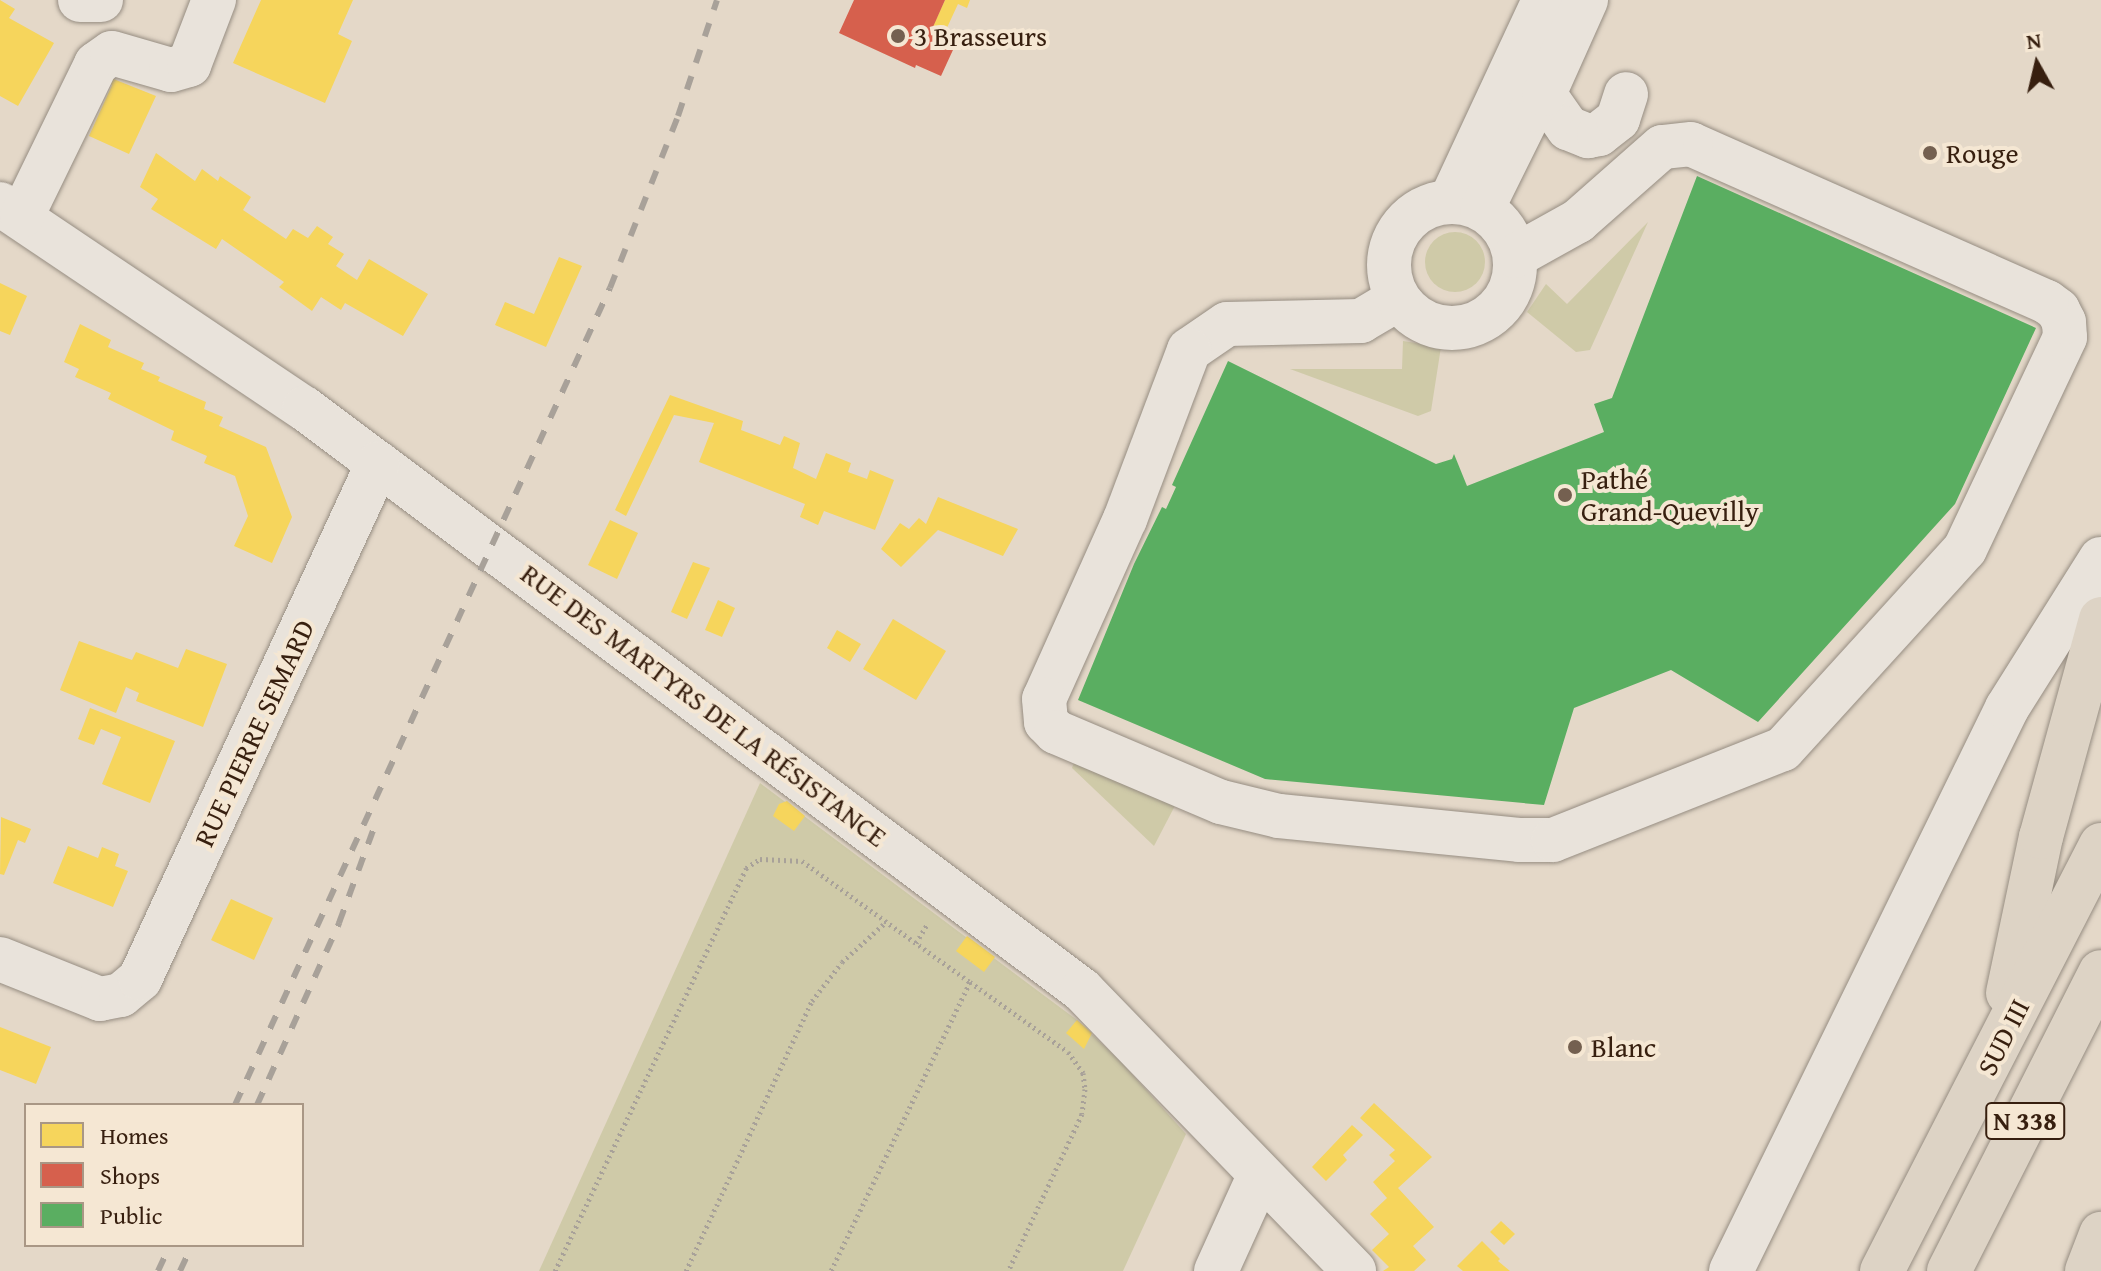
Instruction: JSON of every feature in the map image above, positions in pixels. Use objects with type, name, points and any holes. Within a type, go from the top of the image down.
[{"type":"highway","points":[[1995,1054],[2041,837],[2101,619]]},
{"type":"highway","name":"SUD III","points":[[1882,1271],[2101,845]]},
{"type":"highway","name":"SUD III","points":[[1949,1271],[2101,972]]},
{"type":"highway","points":[[2087,1271],[2101,1234]]},
{"type":"street","points":[[80,0],[101,0]]},
{"type":"street","points":[[11,210],[96,64],[112,53],[171,70],[189,65],[214,0]]},
{"type":"street","points":[[1466,205],[1544,0]]},
{"type":"street","points":[[1466,205],[1544,94],[1586,0]]},
{"type":"street","points":[[1544,94],[1568,128],[1588,136],[1599,134],[1618,119],[1626,94]]},
{"type":"street","points":[[1398,299],[1361,321],[1227,324],[1189,350],[1125,519],[1044,699],[1046,722],[1056,732],[1221,802],[1279,816],[1519,840],[1553,840],[1783,749],[1965,549],[2065,337],[2064,322],[2058,310],[2047,302],[1691,144],[1662,147],[1578,221],[1515,256]]},
{"type":"street","points":[[1431,205],[1466,205],[1504,229],[1515,256],[1515,277],[1507,297],[1493,314],[1474,325],[1453,329],[1432,325],[1413,315],[1398,299],[1388,263],[1391,244],[1400,227],[1414,214],[1431,205]]},
{"type":"street","name":"RUE DES MARTYRS DE LA RÉSISTANCE","points":[[11,210],[304,408],[1082,990],[1354,1271]]},
{"type":"street","name":"RUE PIERRE SEMARD","points":[[0,959],[100,999],[121,995],[140,979],[378,463]]},
{"type":"street","points":[[1731,1271],[2007,708],[2101,559]]},
{"type":"street","points":[[1230,1263],[1259,1176]]},
{"type":"path","points":[[555,1271],[746,868],[760,859],[802,861],[1068,1052],[1083,1073],[1082,1114],[1008,1271]]},
{"type":"path","points":[[686,1271],[812,1001],[842,962],[886,922]]},
{"type":"path","points":[[831,1271],[970,982]]},
{"type":"shaded area","points":[[1648,222],[1590,350],[1576,352],[1527,312],[1546,284],[1567,304]]},
{"type":"shaded area","points":[[1455,232],[1467,234],[1476,241],[1483,250],[1483,274],[1476,283],[1467,290],[1455,292],[1443,290],[1434,283],[1427,274],[1425,262],[1427,250],[1434,241],[1443,234]]},
{"type":"shaded area","points":[[1403,341],[1441,347],[1431,411],[1418,416],[1290,369],[1402,369]]},
{"type":"shaded area","points":[[1075,760],[1179,798],[1154,846],[1072,768]]},
{"type":"shaded area","points":[[760,783],[1077,1020],[1122,1063],[1186,1134],[1123,1271],[539,1271]]},
{"type":"building: Homes","points":[[0,0],[15,9],[9,18],[54,43],[18,106],[0,96]]},
{"type":"building: Homes","points":[[261,0],[353,0],[338,34],[352,41],[325,103],[233,63]]},
{"type":"building: Homes","points":[[945,0],[970,0],[967,8],[958,4],[945,32],[933,26]]},
{"type":"building: Homes","points":[[106,76],[156,96],[129,154],[89,136],[112,85],[104,81]]},
{"type":"building: Homes","points":[[156,153],[195,181],[202,169],[218,181],[220,176],[251,197],[243,210],[286,239],[293,229],[308,238],[317,226],[333,237],[328,244],[344,254],[336,266],[357,280],[369,259],[428,294],[403,336],[345,303],[341,310],[321,297],[312,311],[279,287],[284,282],[222,239],[216,249],[151,209],[158,199],[140,187]]},
{"type":"building: Homes","points":[[559,257],[582,266],[546,347],[495,325],[505,302],[534,314]]},
{"type":"building: Homes","points":[[0,283],[27,296],[10,335],[0,331]]},
{"type":"building: Homes","points":[[80,324],[111,340],[108,347],[144,363],[141,369],[160,377],[158,381],[206,402],[204,409],[223,417],[219,426],[266,447],[292,517],[272,563],[234,546],[248,516],[235,476],[204,463],[207,456],[171,440],[174,431],[108,399],[111,393],[75,377],[79,369],[64,362]]},
{"type":"building: Homes","points":[[670,395],[743,421],[741,430],[780,445],[784,436],[800,443],[793,468],[816,479],[826,453],[851,463],[848,472],[867,479],[870,470],[894,480],[875,530],[824,511],[818,525],[800,517],[805,504],[699,462],[714,423],[674,415],[626,516],[615,510]]},
{"type":"building: Homes","points":[[938,497],[1018,529],[1003,556],[938,530],[901,567],[881,549],[900,523],[909,529],[919,518],[926,524]]},
{"type":"building: Homes","points":[[610,520],[638,533],[617,579],[588,565]]},
{"type":"building: Homes","points":[[693,562],[710,568],[687,619],[671,612]]},
{"type":"building: Homes","points":[[718,600],[735,608],[722,637],[705,630]]},
{"type":"building: Homes","points":[[893,619],[946,651],[916,700],[863,669]]},
{"type":"building: Homes","points":[[837,630],[861,644],[850,662],[827,648]]},
{"type":"building: Homes","points":[[79,641],[132,660],[136,652],[178,668],[186,649],[227,664],[203,727],[136,701],[139,693],[126,687],[116,713],[60,690]]},
{"type":"building: Homes","points":[[90,708],[175,741],[150,803],[102,784],[121,737],[101,729],[94,745],[78,739]]},
{"type":"building: Homes","points":[[787,801],[805,816],[794,831],[773,816],[779,804]]},
{"type":"building: Homes","points":[[1,817],[31,829],[25,843],[18,840],[4,875],[0,874]]},
{"type":"building: Homes","points":[[68,846],[98,858],[102,847],[119,854],[115,866],[128,871],[113,907],[53,883]]},
{"type":"building: Homes","points":[[231,899],[273,918],[254,960],[211,940]]},
{"type":"building: Homes","points":[[967,936],[995,957],[984,972],[956,951]]},
{"type":"building: Homes","points":[[1077,1020],[1092,1033],[1084,1049],[1066,1033]]},
{"type":"building: Homes","points":[[0,1027],[51,1047],[36,1084],[0,1070]]},
{"type":"building: Homes","points":[[1374,1103],[1432,1157],[1398,1188],[1434,1227],[1413,1246],[1426,1260],[1414,1271],[1383,1271],[1389,1267],[1372,1250],[1389,1234],[1370,1214],[1387,1198],[1373,1182],[1395,1161],[1389,1155],[1395,1150],[1360,1118]]},
{"type":"building: Homes","points":[[1352,1125],[1363,1135],[1343,1155],[1347,1160],[1326,1181],[1312,1167]]},
{"type":"building: Homes","points":[[1501,1221],[1515,1234],[1504,1245],[1490,1232]]},
{"type":"building: Homes","points":[[1482,1241],[1510,1271],[1463,1271],[1457,1266]]},
{"type":"building: Shops","name":"3 Brasseurs","points":[[854,0],[945,0],[933,27],[958,39],[941,76],[916,65],[915,68],[839,33]]},
{"type":"building: Public","name":"Pathé Grand-Quevilly","points":[[1697,176],[2036,328],[1955,504],[1758,722],[1671,670],[1574,708],[1544,805],[1265,779],[1078,700],[1134,564],[1162,507],[1166,509],[1176,487],[1172,485],[1228,361],[1436,464],[1452,459],[1454,454],[1467,486],[1604,432],[1594,404],[1612,398]]},
{"type":"railway","points":[[236,1103],[610,288],[678,116],[717,0]]},
{"type":"railway","points":[[258,1103],[339,923],[375,825]]},
{"type":"railway","points":[[158,1271],[169,1247]]},
{"type":"railway","points":[[180,1271],[191,1247]]},
{"type":"place","name":"3 Brasseurs","points":[[898,36]]},
{"type":"place","name":"Rouge","points":[[1930,153]]},
{"type":"place","name":"Pathé Grand-Quevilly","points":[[1565,495]]},
{"type":"place","name":"Blanc","points":[[1575,1047]]}]
